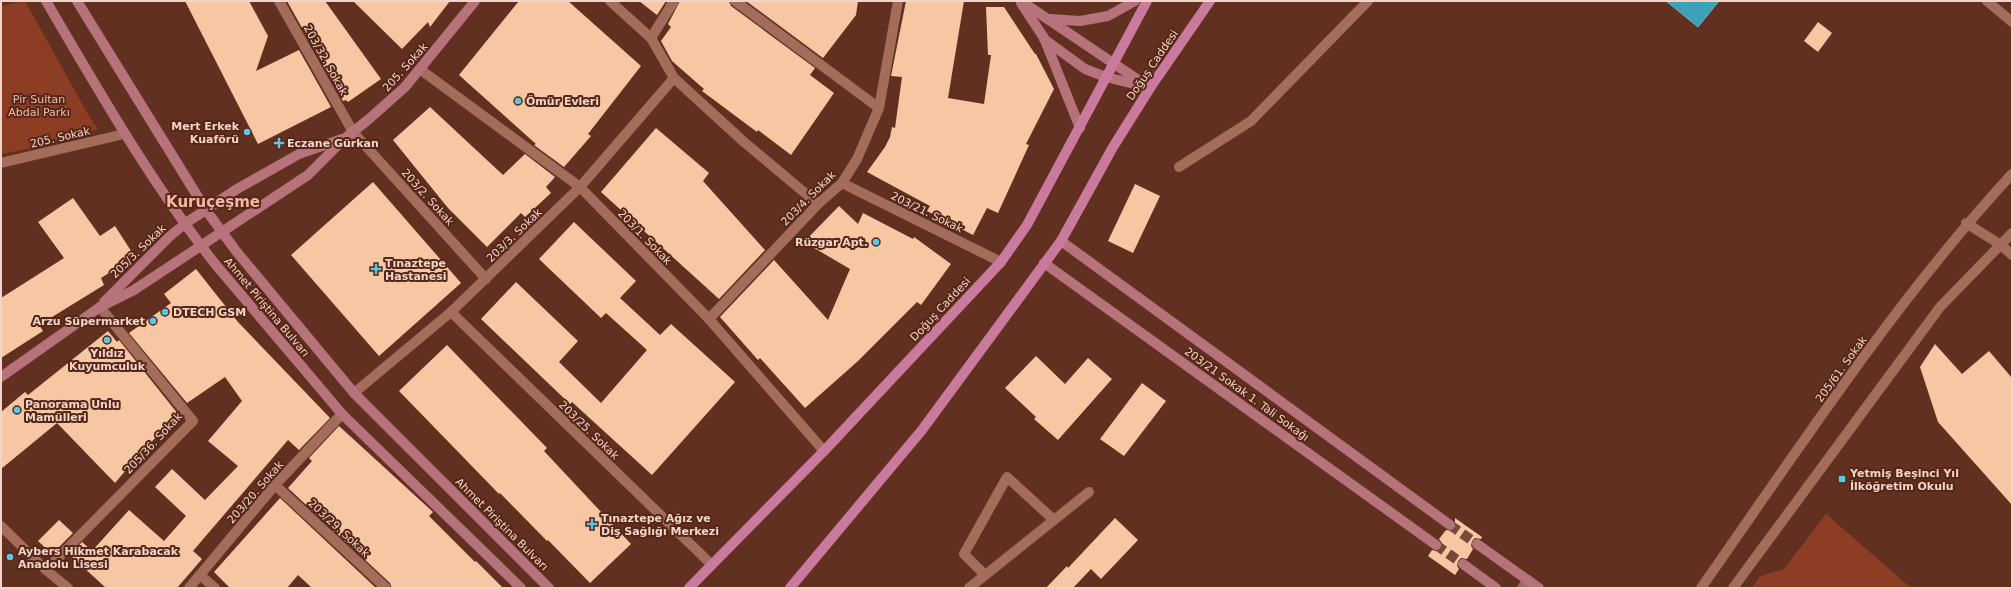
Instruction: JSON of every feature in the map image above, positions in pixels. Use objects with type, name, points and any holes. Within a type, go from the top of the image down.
[{"type":"main road","name":"Ahmet Piriştina Bulvarı","points":[[46,1],[124,134],[201,246],[342,414],[521,588]]},
{"type":"main road","name":"Ahmet Piriştina Bulvarı","points":[[77,1],[221,232],[354,393],[549,588]]},
{"type":"main road","name":"205. Sokak","points":[[211,239],[308,175],[344,139],[388,103],[420,70],[475,1]]},
{"type":"main road","points":[[1020,1],[1050,19],[1150,88]]},
{"type":"main road","points":[[1020,1],[1044,38],[1080,128]]},
{"type":"main road","points":[[1050,19],[1080,21],[1108,16],[1135,1]]},
{"type":"main road","name":"Doğuş Caddesi","points":[[688,588],[824,451],[1001,262],[1027,225],[1080,128],[1113,63],[1148,1]]},
{"type":"main road","name":"Doğuş Caddesi","points":[[790,588],[922,430],[1061,241],[1113,147],[1150,88],[1210,1]]},
{"type":"main road","points":[[1044,38],[1085,69],[1106,77],[1150,88]]},
{"type":"main road","name":"205. Sokak","points":[[196,217],[248,183],[299,154],[344,139]]},
{"type":"main road","name":"205/3. Sokak","points":[[100,307],[169,237],[196,217]]},
{"type":"main road","name":"205/3. Sokak","points":[[1,377],[100,307],[134,290],[211,239]]},
{"type":"main road","name":"203/21 Sokak 1. Tali Sokağı","points":[[1061,241],[1450,524]]},
{"type":"main road","name":"203/21 Sokak 1. Tali Sokağı","points":[[1044,263],[1436,545]]},
{"type":"main road","points":[[1477,544],[1526,584],[1539,588]]},
{"type":"main road","points":[[1463,564],[1496,588]]},
{"type":"street","name":"203/32. Sokak","points":[[279,1],[353,132]]},
{"type":"street","points":[[610,1],[651,38],[674,78],[744,142],[818,204]]},
{"type":"street","points":[[651,38],[674,1]]},
{"type":"street","points":[[735,1],[879,108]]},
{"type":"street","name":"203/4. Sokak","points":[[709,319],[818,204],[842,183],[857,159],[879,108],[898,1]]},
{"type":"street","points":[[1179,168],[1251,121],[1368,1]]},
{"type":"street","points":[[1987,1],[2012,22]]},
{"type":"street","name":"203/1. Sokak","points":[[420,70],[580,187],[709,319],[824,451]]},
{"type":"street","name":"203/3. Sokak","points":[[354,393],[451,312],[580,187],[674,78]]},
{"type":"street","name":"203/2. Sokak","points":[[353,132],[486,279]]},
{"type":"street","name":"205. Sokak","points":[[1,163],[124,134]]},
{"type":"street","name":"205/61. Sokak","points":[[1701,588],[1912,291],[1966,223],[2012,174]]},
{"type":"street","name":"203/21. Sokak","points":[[842,183],[1001,262]]},
{"type":"street","points":[[1966,223],[2001,244],[2012,255]]},
{"type":"street","points":[[1733,588],[1940,307],[2012,233]]},
{"type":"street","name":"205/36. Sokak","points":[[46,570],[193,421],[100,307]]},
{"type":"street","name":"203/25. Sokak","points":[[451,312],[711,564]]},
{"type":"street","name":"203/20. Sokak","points":[[189,588],[275,485],[342,414]]},
{"type":"street","points":[[985,575],[964,554],[1007,477],[1054,520]]},
{"type":"street","name":"203/29. Sokak","points":[[275,485],[386,588]]},
{"type":"street","points":[[969,588],[1089,492]]},
{"type":"street","points":[[1,526],[46,570],[68,588]]},
{"type":"street","points":[[200,575],[215,588]]},
{"type":"green space","name":"Pir Sultan Abdal Parkı","points":[[25,1],[90,118],[98,129],[42,146],[1,154],[1,6]]},
{"type":"green space","points":[[1826,514],[1911,588],[1752,588],[1760,576],[1784,569]]},
{"type":"water","points":[[1666,1],[1719,1],[1698,27]]},
{"type":"building","points":[[185,1],[249,1],[268,36],[256,71],[299,50],[331,107],[258,144]]},
{"type":"building","points":[[287,1],[325,1],[381,79],[348,102],[346,100],[343,101]]},
{"type":"building","points":[[353,1],[450,1],[430,27],[428,22],[402,49]]},
{"type":"building","points":[[519,1],[568,1],[641,66],[588,134],[591,136],[564,167],[534,145],[536,144],[459,75]]},
{"type":"building","points":[[639,1],[666,1],[657,15]]},
{"type":"building","points":[[680,1],[729,1],[731,6],[815,68],[810,75],[834,93],[791,155],[702,91],[704,89],[672,61],[661,41],[671,27],[668,24]]},
{"type":"building","points":[[746,1],[858,1],[856,15],[823,58]]},
{"type":"building","points":[[906,1],[964,1],[948,98],[984,104],[991,55],[988,55],[986,7],[1004,7],[1036,54],[1054,89],[1026,144],[1029,145],[998,213],[987,208],[973,235],[927,211],[930,206],[867,172],[885,147],[890,137],[892,127],[895,128],[902,77],[891,76]]},
{"type":"building","points":[[1818,22],[1832,33],[1818,52],[1804,41]]},
{"type":"building","points":[[430,107],[503,175],[525,154],[555,177],[546,187],[551,193],[525,217],[521,213],[487,247],[448,208],[393,140]]},
{"type":"building","points":[[656,128],[709,173],[703,181],[765,250],[719,299],[601,192]]},
{"type":"building","name":"Tınaztepe Hastanesi","points":[[373,182],[461,283],[379,356],[291,255]]},
{"type":"building","points":[[1135,184],[1160,196],[1133,253],[1108,241]]},
{"type":"building","points":[[73,198],[100,236],[115,226],[135,257],[101,278],[104,285],[39,325],[43,331],[1,358],[1,298],[64,258],[38,222]]},
{"type":"building","points":[[839,206],[858,224],[863,213],[913,239],[914,237],[951,264],[921,305],[917,302],[858,361],[805,408],[760,358],[758,360],[720,317],[774,260],[828,320],[850,269],[804,242]]},
{"type":"building","points":[[574,222],[636,281],[620,298],[660,335],[671,324],[735,382],[652,475],[572,402],[570,404],[481,319],[516,282],[578,341],[559,362],[601,403],[647,350],[606,313],[601,318],[539,259]]},
{"type":"building","points":[[196,269],[238,322],[330,418],[299,450],[288,440],[193,551],[202,559],[177,588],[106,588],[70,555],[82,542],[92,551],[129,510],[164,541],[186,516],[155,487],[172,469],[205,500],[238,466],[208,441],[242,401],[225,377],[187,403],[129,333],[171,303],[164,294]]},
{"type":"building","points":[[108,331],[117,342],[119,340],[178,414],[137,457],[115,483],[57,423],[1,469],[1,412],[25,392],[28,395]]},
{"type":"building","points":[[1935,344],[1962,374],[1989,351],[2012,378],[2012,505],[1938,422],[1920,367]]},
{"type":"building","points":[[447,345],[547,448],[544,451],[631,544],[590,583],[500,493],[499,494],[399,391]]},
{"type":"building","points":[[1036,356],[1065,384],[1088,358],[1112,379],[1058,440],[1034,419],[1036,417],[1005,388]]},
{"type":"building","points":[[1142,383],[1166,401],[1124,456],[1100,439]]},
{"type":"building","points":[[339,426],[433,512],[429,516],[503,588],[392,588],[390,583],[288,488],[312,461],[309,458]]},
{"type":"building","points":[[280,498],[376,588],[312,588],[298,575],[287,588],[230,588],[214,572]]},
{"type":"building","points":[[1115,518],[1138,540],[1101,579],[1091,569],[1073,588],[1046,588],[1067,566],[1068,568]]},
{"type":"building","points":[[1455,518],[1482,537],[1481,539],[1475,538],[1472,541],[1471,546],[1473,549],[1467,559],[1461,558],[1458,561],[1457,566],[1459,569],[1455,575],[1428,556],[1432,550],[1436,551],[1441,548],[1442,543],[1439,539],[1446,530],[1452,531],[1455,528]]},
{"type":"building","points":[[59,520],[73,533],[52,554],[38,541]]},
{"type":"tunnel","points":[[1450,525],[1477,544]]},
{"type":"tunnel","points":[[1436,545],[1463,564]]},
{"type":"place","name":"Ömür Evleri","points":[[518,101]]},
{"type":"place","name":"Mert Erkek Kuaförü","points":[[247,132]]},
{"type":"place","name":"Eczane Gürkan","points":[[279,143]]},
{"type":"place","name":"Rüzgar Apt.","points":[[876,242]]},
{"type":"place","name":"Tınaztepe Hastanesi","points":[[376,269]]},
{"type":"place","name":"DTECH GSM","points":[[165,312]]},
{"type":"place","name":"Arzu Süpermarket","points":[[153,321]]},
{"type":"place","name":"Yıldız Kuyumculuk","points":[[107,340]]},
{"type":"place","name":"Panorama Unlu Mamülleri","points":[[17,410]]},
{"type":"place","name":"Yetmiş Beşinci Yıl İlköğretim Okulu","points":[[1842,479]]},
{"type":"place","name":"Tınaztepe Ağız ve Diş Sağlığı Merkezi","points":[[592,524]]},
{"type":"place","name":"Aybers Hikmet Karabacak Anadolu Lisesi","points":[[10,557]]},
{"type":"district","name":"Kuruçeşme","points":[[213,202]]}]
